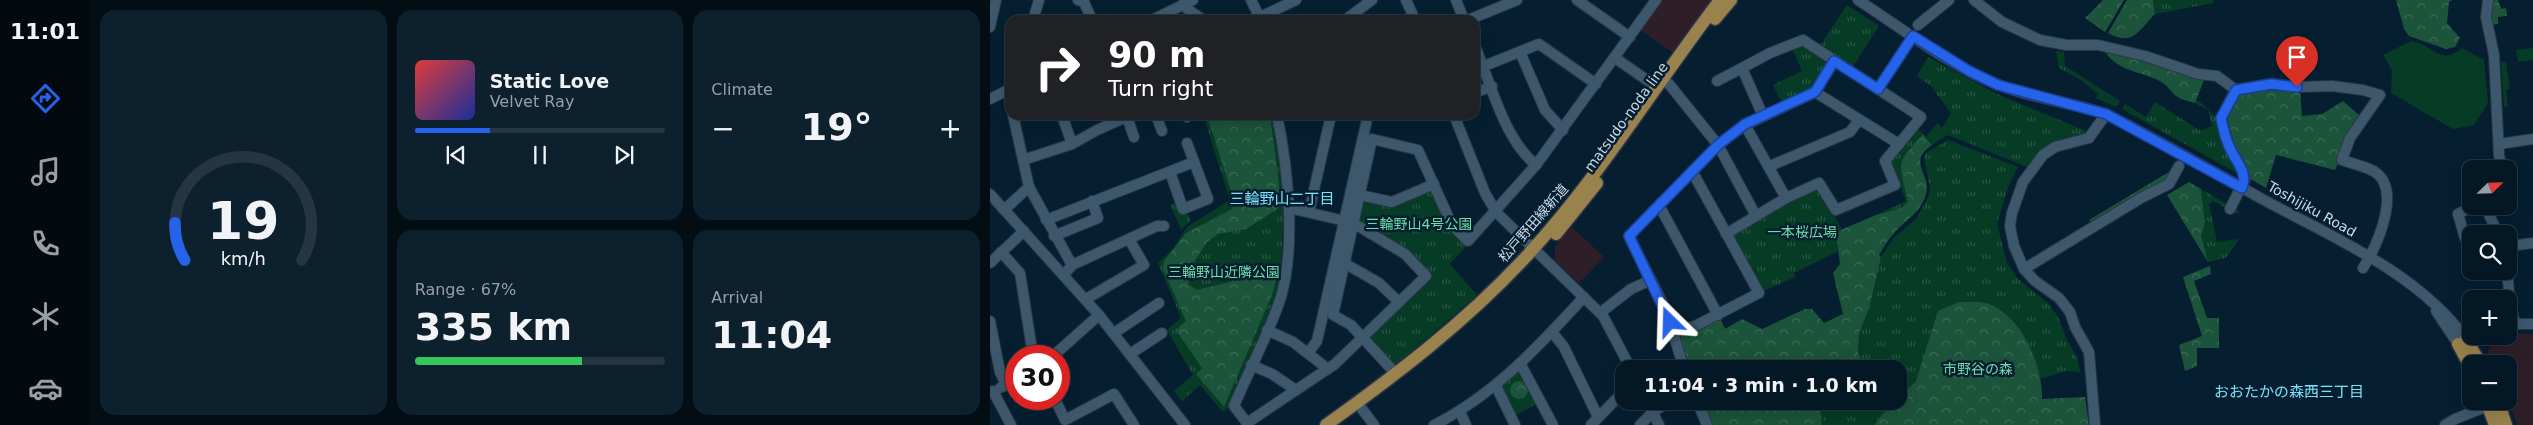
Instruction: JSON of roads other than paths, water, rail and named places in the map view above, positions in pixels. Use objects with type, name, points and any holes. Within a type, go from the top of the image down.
[{"type":"main road","points":[[1663,86],[1720,0]]},
{"type":"main road","name":"matsudo-noda line","points":[[1340,425],[1402,380],[1456,336],[1496,298],[1536,251],[1582,203],[1663,86],[1731,0]]},
{"type":"main road","name":"松戸野田線新道","points":[[1326,425],[1396,374],[1469,313],[1536,251]]},
{"type":"main road","points":[[2492,410],[2494,425]]},
{"type":"main road","points":[[2496,410],[2506,425]]},
{"type":"street","points":[[990,27],[996,0]]},
{"type":"street","points":[[1034,15],[1039,0]]},
{"type":"street","points":[[1162,15],[1193,0]]},
{"type":"street","points":[[1251,0],[1258,15]]},
{"type":"street","points":[[1268,15],[1296,0]]},
{"type":"street","points":[[1352,15],[1372,0]]},
{"type":"street","points":[[1406,0],[1411,15]]},
{"type":"street","points":[[1456,0],[1462,15]]},
{"type":"street","points":[[1478,15],[1503,2],[1517,0]]},
{"type":"street","points":[[1308,353],[1317,341],[1349,222],[1360,195],[1372,139],[1418,150],[1452,225],[1468,241],[1496,212],[1536,165],[1656,0]]},
{"type":"street","name":"Toshijiku Road","points":[[1858,0],[1969,71],[1998,85],[2106,114],[2370,259],[2418,289],[2438,307],[2462,336]]},
{"type":"street","name":"Toshijiku Road","points":[[1866,0],[1886,18]]},
{"type":"street","points":[[1918,25],[1949,0]]},
{"type":"street","points":[[1974,0],[2002,22],[2040,40],[2066,45],[2098,45],[2145,56],[2198,74],[2218,76],[2236,90],[2271,84],[2297,87],[2332,86],[2363,90],[2380,96],[2350,138],[2342,160],[2375,172],[2383,180],[2389,203],[2370,259],[2363,268]]},
{"type":"street","points":[[2488,0],[2486,17],[2494,55],[2501,160]]},
{"type":"street","points":[[1083,1],[1090,15]]},
{"type":"street","points":[[1582,1],[1630,37]]},
{"type":"street","points":[[1182,5],[1195,15]]},
{"type":"street","points":[[1878,89],[1913,36]]},
{"type":"street","points":[[1717,81],[1770,53],[1804,40],[1921,117],[1885,161],[1895,185],[1836,210],[1819,183],[1786,198],[1726,234]]},
{"type":"street","points":[[1484,66],[1539,44],[1596,84]]},
{"type":"street","points":[[1520,52],[1542,105],[1549,116],[1563,130]]},
{"type":"street","points":[[1480,57],[1513,138],[1519,149],[1536,165]]},
{"type":"street","points":[[1615,58],[1663,86],[1718,145],[1756,216]]},
{"type":"street","points":[[1681,360],[1666,310],[1629,236],[1660,207],[1718,145],[1745,124],[1815,92],[1834,61]]},
{"type":"street","points":[[1742,68],[1763,116]]},
{"type":"street","points":[[1480,92],[1492,86]]},
{"type":"street","points":[[2230,209],[2245,179],[2243,170],[2230,149],[2221,118],[2236,90]]},
{"type":"street","points":[[990,99],[1005,92]]},
{"type":"street","points":[[1815,92],[1899,144]]},
{"type":"street","points":[[2095,425],[2089,352],[2075,328],[2070,312],[2059,298],[2036,281],[2024,268],[2014,246],[2010,226],[2012,213],[2023,182],[2048,150],[2089,138],[2106,114]]},
{"type":"street","points":[[1014,120],[1029,187],[1054,236],[1072,265]]},
{"type":"street","points":[[1064,120],[1072,144]]},
{"type":"street","points":[[1023,160],[1072,144],[1121,120]]},
{"type":"street","points":[[1130,120],[1134,137]]},
{"type":"street","points":[[1158,120],[1162,131]]},
{"type":"street","points":[[1278,120],[1284,145],[1289,208],[1286,276],[1280,299],[1234,406],[1247,423],[1328,369],[1426,276],[1405,254],[1349,222],[1289,208]]},
{"type":"street","points":[[1309,212],[1330,120]]},
{"type":"street","points":[[1367,120],[1349,222],[1344,263],[1333,315],[1351,325],[1396,374]]},
{"type":"street","points":[[1456,120],[1485,193],[1496,212],[1600,313],[1610,327],[1627,360]]},
{"type":"street","points":[[1770,166],[1850,132],[1859,120]]},
{"type":"street","points":[[1745,124],[1770,166],[1786,198]]},
{"type":"street","points":[[2499,144],[2533,139]]},
{"type":"street","points":[[1170,172],[1183,209],[1208,199],[1187,143]]},
{"type":"street","points":[[1046,220],[1194,162]]},
{"type":"street","points":[[2024,268],[2141,198],[2169,184],[2179,166]]},
{"type":"street","points":[[1673,333],[1696,326],[1758,293],[1692,171]]},
{"type":"street","points":[[1360,195],[1392,202],[1434,184]]},
{"type":"street","points":[[1004,210],[1029,187]]},
{"type":"street","points":[[990,194],[1100,315],[1185,425]]},
{"type":"street","points":[[1054,236],[1098,218],[1092,201]]},
{"type":"street","points":[[1660,207],[1718,315]]},
{"type":"street","points":[[2462,212],[2458,214],[2462,228]]},
{"type":"street","points":[[1064,275],[1072,265],[1157,226],[1164,226]]},
{"type":"street","points":[[990,263],[1024,231]]},
{"type":"street","points":[[1086,299],[1144,264],[1129,239]]},
{"type":"street","points":[[2517,245],[2533,243]]},
{"type":"street","points":[[1001,252],[1020,273],[1031,345]]},
{"type":"street","points":[[1344,263],[1378,283],[1398,302]]},
{"type":"street","points":[[1600,313],[1631,289],[1651,280]]},
{"type":"street","points":[[1434,425],[1460,412],[1496,386],[1552,332],[1584,297]]},
{"type":"street","points":[[1114,333],[1159,303]]},
{"type":"street","points":[[1066,345],[1100,315]]},
{"type":"street","points":[[990,321],[1000,372],[1005,383]]},
{"type":"street","points":[[2517,324],[2533,324]]},
{"type":"street","points":[[1267,330],[1293,342],[1328,369]]},
{"type":"street","points":[[1552,332],[1564,347],[1598,417]]},
{"type":"street","points":[[1130,354],[1162,333]]},
{"type":"street","points":[[1520,362],[1553,425]]},
{"type":"street","points":[[1251,365],[1272,374],[1296,390]]},
{"type":"street","points":[[1005,385],[992,391],[1011,425]]},
{"type":"street","points":[[1496,386],[1515,425]]},
{"type":"street","points":[[1060,410],[1065,420],[1114,394],[1134,425]]},
{"type":"street","points":[[1591,425],[1615,401]]},
{"type":"street","points":[[1362,409],[1374,425]]},
{"type":"street","points":[[1640,425],[1656,410]]},
{"type":"street","points":[[1701,410],[1707,425]]},
{"type":"street","points":[[2446,425],[2475,410]]},
{"type":"street","points":[[1460,412],[1466,425]]},
{"type":"street","points":[[1653,412],[1659,425]]},
{"type":"district","name":"三輪野山二丁目","points":[[1282,199]]},
{"type":"district","name":"おおたかの森西三丁目","points":[[2289,392]]},
{"type":"park label","name":"三輪野山4号公園","points":[[1419,224]]},
{"type":"park label","name":"一本桜広場","points":[[1802,232]]},
{"type":"park label","name":"三輪野山近隣公園","points":[[1224,272]]},
{"type":"park label","name":"市野谷の森","points":[[1978,369]]}]
